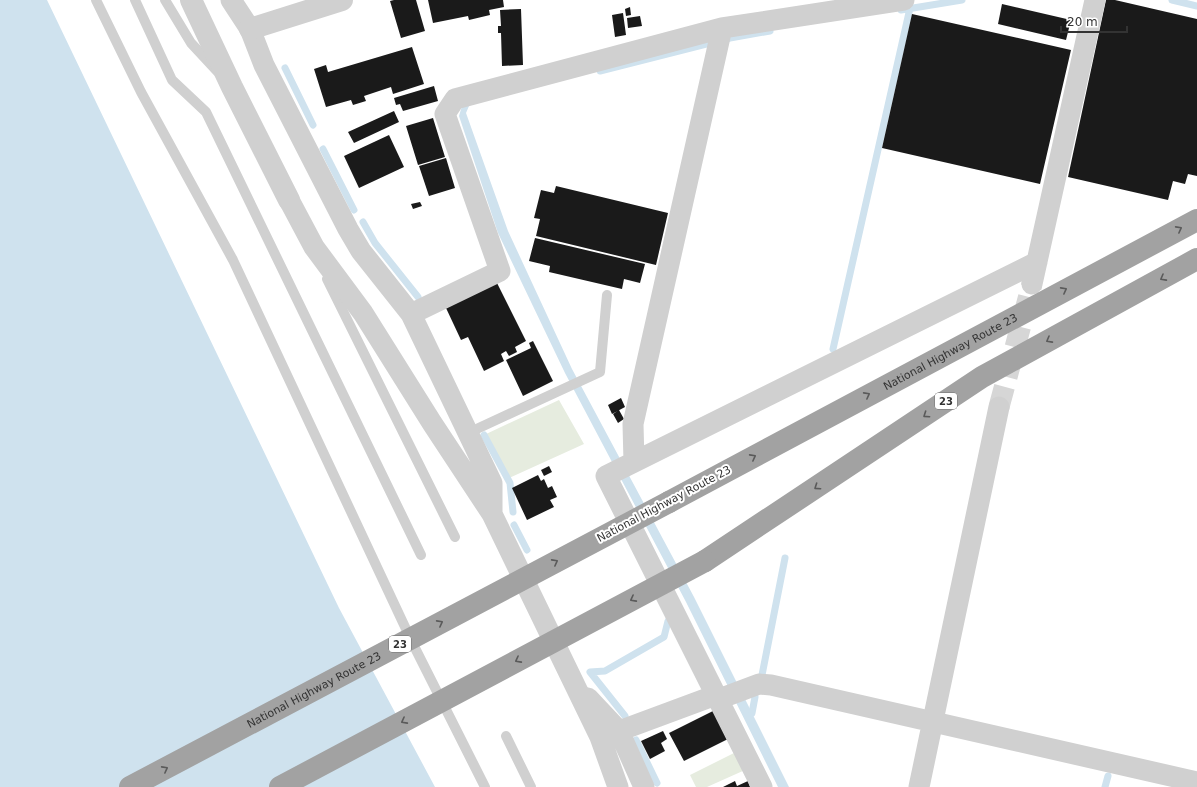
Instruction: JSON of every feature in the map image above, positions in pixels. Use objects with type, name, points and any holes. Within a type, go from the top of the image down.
[{"type":"highway","name":"National Highway Route 23","points":[[130,787],[669,502],[1197,220]]},
{"type":"highway","name":"23","points":[[280,787],[705,561],[982,377],[1197,259]]},
{"type":"street","points":[[191,0],[232,87],[314,247],[363,313],[432,423],[492,514],[600,737],[618,787]]},
{"type":"street","points":[[231,0],[250,29],[264,65],[348,229],[361,251],[411,314],[492,484],[492,514]]},
{"type":"street","points":[[250,29],[342,0]]},
{"type":"street","points":[[411,314],[500,271],[445,114],[455,99],[720,36],[904,0]]},
{"type":"street","points":[[1032,284],[1095,0]]},
{"type":"street","points":[[631,463],[633,424],[720,36]]},
{"type":"street","points":[[762,787],[727,695],[606,476],[1037,262]]},
{"type":"street","points":[[919,787],[934,723],[1000,407]]},
{"type":"street","points":[[574,682],[619,731],[644,787]]},
{"type":"street","points":[[619,731],[759,684],[1197,782]]},
{"type":"lane","points":[[96,0],[141,92],[233,260],[413,644],[485,787]]},
{"type":"lane","points":[[135,0],[172,80],[206,112],[421,555]]},
{"type":"lane","points":[[164,0],[191,43],[232,87]]},
{"type":"lane","points":[[314,247],[315,254],[455,537]]},
{"type":"lane","points":[[468,433],[600,372],[607,295]]},
{"type":"lane","points":[[506,736],[531,787]]},
{"type":"shaded area","points":[[559,400],[584,444],[507,479],[484,435]]},
{"type":"shaded area","points":[[736,752],[745,770],[707,787],[696,787],[690,775]]},
{"type":"water","points":[[0,0],[47,0],[339,608],[435,787],[0,787]]},
{"type":"water","points":[[462,106],[469,106],[466,113],[508,231],[572,369],[694,597],[789,787],[778,787],[686,602],[565,373],[498,233],[459,116]]},
{"type":"building","points":[[416,0],[425,31],[401,38],[390,1]]},
{"type":"building","points":[[428,0],[503,0],[504,7],[489,10],[490,15],[469,20],[468,16],[433,23]]},
{"type":"building","points":[[1106,0],[1115,0],[1197,19],[1197,176],[1188,174],[1185,184],[1173,181],[1168,200],[1068,177]]},
{"type":"building","points":[[1002,4],[1071,20],[1066,40],[998,24]]},
{"type":"building","points":[[630,7],[631,15],[626,16],[625,9]]},
{"type":"building","points":[[521,9],[523,65],[502,66],[501,33],[498,33],[498,26],[501,26],[500,10]]},
{"type":"building","points":[[623,13],[626,35],[615,37],[612,15]]},
{"type":"building","points":[[912,14],[1071,50],[1040,184],[882,148]]},
{"type":"building","points":[[640,16],[642,26],[628,28],[627,18]]},
{"type":"building","points":[[412,47],[424,84],[393,94],[391,87],[364,96],[366,101],[353,105],[351,100],[326,107],[314,69],[326,65],[328,72]]},
{"type":"building","points":[[434,86],[438,101],[403,111],[400,104],[396,105],[394,98]]},
{"type":"building","points":[[394,111],[399,122],[354,143],[348,132]]},
{"type":"building","points":[[433,118],[445,157],[418,165],[406,126]]},
{"type":"building","points":[[389,135],[404,167],[359,188],[344,156]]},
{"type":"building","points":[[446,158],[455,188],[429,196],[419,166]]},
{"type":"building","points":[[556,186],[668,213],[656,265],[536,236],[540,219],[534,218],[541,190],[554,193]]},
{"type":"building","points":[[420,202],[422,206],[413,209],[411,204]]},
{"type":"building","points":[[535,238],[645,264],[640,283],[624,279],[622,289],[549,272],[550,266],[529,261]]},
{"type":"building","points":[[497,283],[526,341],[515,347],[517,352],[509,356],[506,351],[501,354],[504,361],[484,371],[468,337],[461,340],[446,308]]},
{"type":"building","points":[[533,341],[553,381],[523,396],[506,360],[531,348],[529,343]]},
{"type":"building","points":[[621,398],[625,407],[612,414],[608,405]]},
{"type":"building","points":[[619,410],[624,419],[618,423],[613,414]]},
{"type":"building","points":[[549,466],[552,472],[544,476],[541,470]]},
{"type":"building","points":[[538,475],[541,481],[544,479],[548,488],[552,486],[557,497],[550,500],[554,507],[527,520],[512,488]]},
{"type":"building","points":[[713,711],[728,739],[684,761],[669,733]]},
{"type":"building","points":[[663,731],[667,739],[661,743],[665,751],[650,759],[641,741]]},
{"type":"building","points":[[735,781],[737,786],[748,781],[750,787],[723,787]]},
{"type":"waterway","points":[[901,10],[962,0]]},
{"type":"waterway","points":[[1172,0],[1197,6]]},
{"type":"waterway","points":[[833,349],[910,8]]},
{"type":"waterway","points":[[600,71],[730,38],[770,31]]},
{"type":"waterway","points":[[285,68],[313,125]]},
{"type":"waterway","points":[[323,149],[354,210]]},
{"type":"waterway","points":[[363,222],[375,243],[418,297]]},
{"type":"waterway","points":[[484,435],[510,483],[513,512]]},
{"type":"waterway","points":[[514,525],[527,550]]},
{"type":"waterway","points":[[762,675],[785,558]]},
{"type":"waterway","points":[[625,716],[590,672],[605,671],[664,637],[668,621]]},
{"type":"waterway","points":[[752,713],[755,697]]},
{"type":"waterway","points":[[636,740],[657,783]]},
{"type":"waterway","points":[[1105,787],[1108,776]]},
{"type":"tunnel","points":[[999,407],[1032,284]]}]
